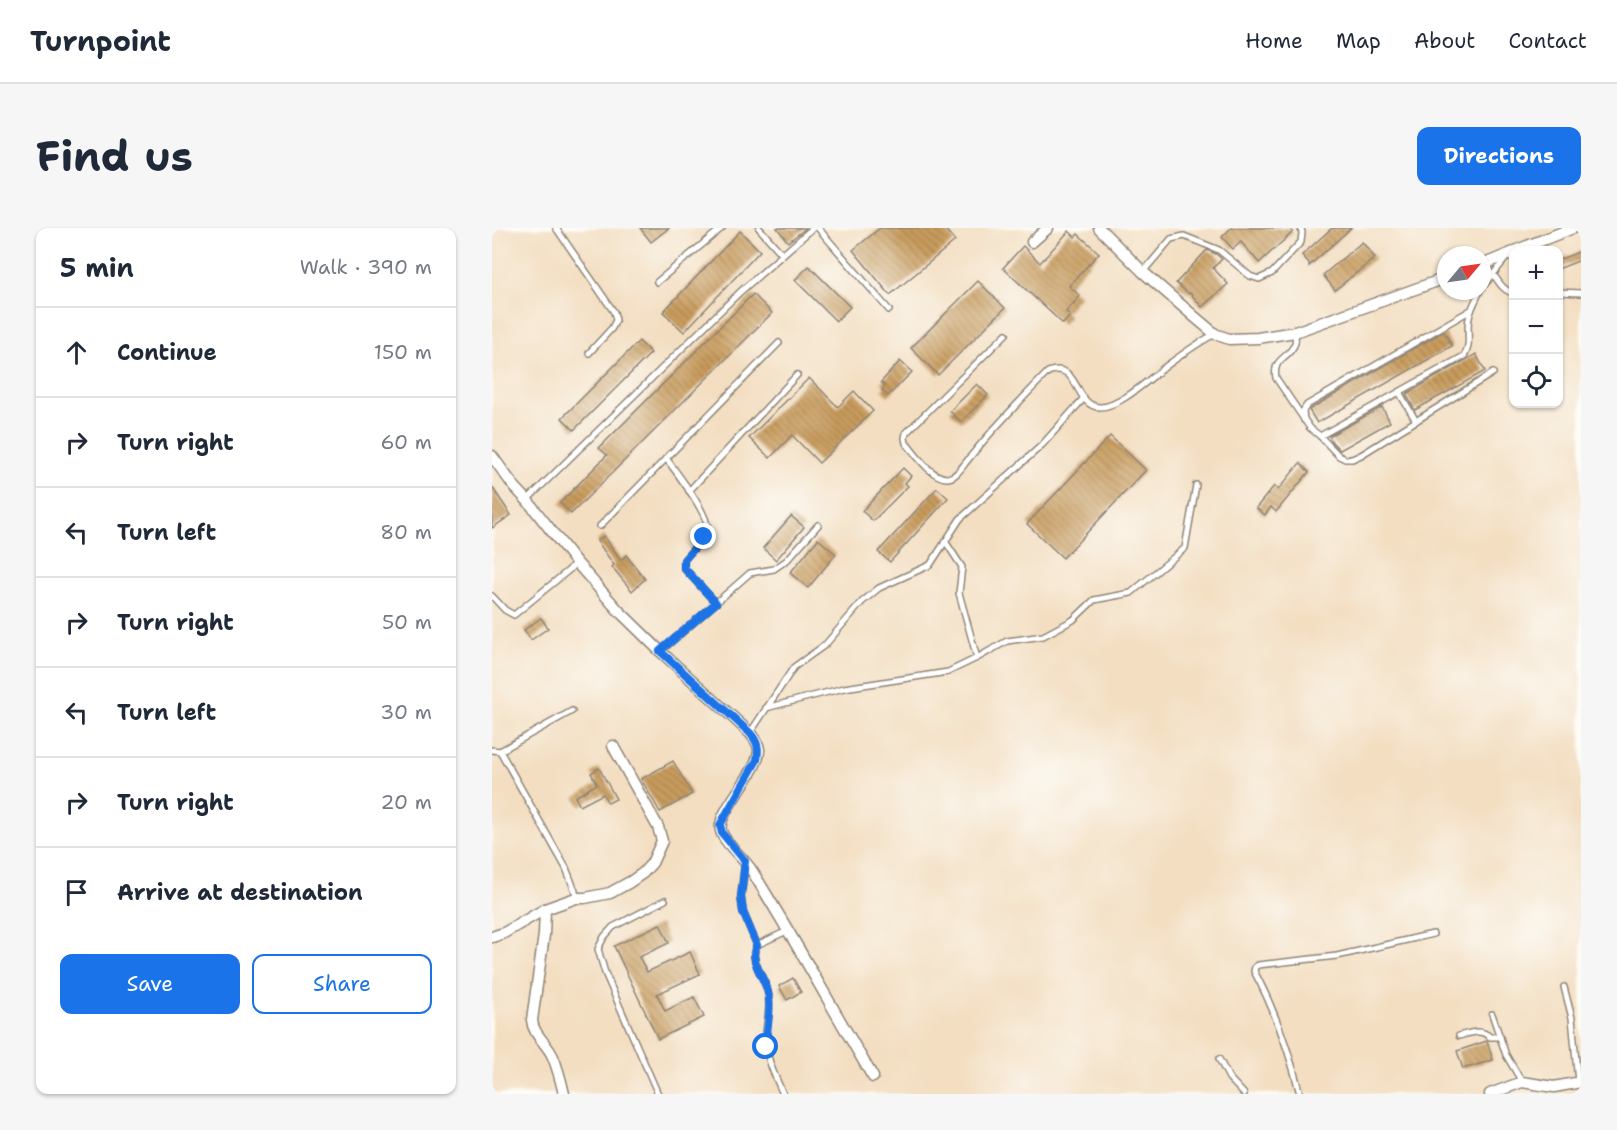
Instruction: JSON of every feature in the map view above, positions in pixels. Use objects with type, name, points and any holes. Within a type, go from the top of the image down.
[{"type":"street","points":[[1032,242],[1048,228]]},
{"type":"street","points":[[1099,228],[1143,272],[1215,334],[1229,339],[1258,338],[1295,332],[1437,281]]},
{"type":"street","points":[[1528,246],[1572,228]]},
{"type":"street","points":[[1491,261],[1509,254]]},
{"type":"street","points":[[492,456],[513,485],[618,610],[757,741],[759,750],[757,760],[720,825],[722,833],[745,861],[873,1077]]},
{"type":"street","points":[[492,937],[504,933],[545,909],[576,898],[610,893],[643,873],[652,863],[662,842],[658,827],[613,746]]},
{"type":"street","points":[[545,909],[544,935],[532,1026],[552,1055],[564,1094]]},
{"type":"street","points":[[1490,1094],[1522,1082],[1550,1090],[1580,1082]]},
{"type":"lane","points":[[556,228],[614,312],[616,320],[612,328],[589,353]]},
{"type":"lane","points":[[657,282],[722,228]]},
{"type":"lane","points":[[759,228],[782,254]]},
{"type":"lane","points":[[527,500],[740,292],[813,228]]},
{"type":"lane","points":[[818,228],[889,310]]},
{"type":"lane","points":[[1143,272],[1170,239],[1185,236],[1219,250],[1250,276],[1259,279],[1272,273],[1301,242],[1301,228]]},
{"type":"lane","points":[[1491,277],[1509,256]]},
{"type":"lane","points":[[1493,274],[1503,288],[1509,292]]},
{"type":"lane","points":[[1563,292],[1581,293]]},
{"type":"lane","points":[[1320,436],[1464,356],[1467,353],[1468,319],[1476,300]]},
{"type":"lane","points":[[1305,421],[1303,411],[1307,405],[1471,310]]},
{"type":"lane","points":[[1295,332],[1295,343],[1274,369],[1276,378],[1310,428],[1345,459],[1361,455],[1493,373]]},
{"type":"lane","points":[[1006,334],[906,433],[906,442],[927,468],[943,478],[951,478],[956,474],[977,448],[1048,372],[1055,369],[1069,374],[1089,404],[1098,407],[1112,404],[1132,393],[1168,364],[1215,334]]},
{"type":"lane","points":[[600,526],[779,343]]},
{"type":"lane","points":[[689,491],[797,375]]},
{"type":"lane","points":[[1399,392],[1416,421]]},
{"type":"lane","points":[[750,733],[794,667],[825,645],[862,602],[879,588],[930,565],[960,519],[1042,445],[1084,398]]},
{"type":"lane","points":[[666,458],[707,519],[709,528],[684,560],[684,568],[716,603]]},
{"type":"lane","points":[[766,708],[844,688],[948,672],[1007,641],[1043,636],[1072,620],[1094,600],[1131,593],[1185,548],[1196,485]]},
{"type":"lane","points":[[660,651],[750,573],[774,569],[787,560],[818,525]]},
{"type":"lane","points":[[945,541],[962,567],[958,593],[978,658]]},
{"type":"lane","points":[[492,596],[505,610],[514,615],[576,562]]},
{"type":"lane","points":[[492,750],[500,751],[572,711]]},
{"type":"lane","points":[[500,751],[566,868],[576,898]]},
{"type":"lane","points":[[745,861],[741,897],[743,912],[757,945]]},
{"type":"lane","points":[[658,1094],[605,973],[598,949],[604,937],[613,927],[665,900]]},
{"type":"lane","points":[[783,1094],[770,1065],[766,1047],[768,991],[754,957],[754,949],[757,945],[787,931]]},
{"type":"lane","points":[[1300,1094],[1280,1025],[1254,971],[1255,967],[1337,956],[1434,934]]},
{"type":"lane","points":[[1564,987],[1572,1018],[1580,1082]]},
{"type":"lane","points":[[1492,1014],[1511,1065],[1522,1082]]},
{"type":"lane","points":[[1459,1036],[1478,1031],[1490,1037],[1500,1037]]},
{"type":"lane","points":[[1219,1059],[1229,1078],[1244,1094]]},
{"type":"building","points":[[640,228],[669,228],[651,242]]},
{"type":"building","points":[[777,228],[806,228],[788,242]]},
{"type":"building","points":[[880,228],[944,228],[955,241],[890,295],[853,250]]},
{"type":"building","points":[[1231,228],[1289,228],[1293,232],[1259,263],[1241,242],[1233,249],[1222,237]]},
{"type":"building","points":[[1332,228],[1351,228],[1309,266],[1302,255]]},
{"type":"building","points":[[740,231],[760,251],[684,332],[663,312]]},
{"type":"building","points":[[1069,231],[1075,237],[1078,234],[1099,253],[1069,286],[1080,296],[1066,312],[1070,316],[1063,324],[1003,268],[1023,246],[1040,263]]},
{"type":"building","points":[[1362,242],[1375,258],[1335,290],[1323,275]]},
{"type":"building","points":[[1207,250],[1222,259],[1213,268],[1228,284],[1202,307],[1190,293],[1176,283]]},
{"type":"building","points":[[1581,251],[1581,260],[1563,267],[1563,258]]},
{"type":"building","points":[[809,266],[850,307],[836,321],[795,280]]},
{"type":"building","points":[[978,281],[1005,308],[938,375],[911,348]]},
{"type":"building","points":[[753,294],[772,313],[571,514],[560,503],[607,455],[599,448]]},
{"type":"building","points":[[1444,331],[1452,346],[1317,423],[1310,409]]},
{"type":"building","points":[[639,341],[651,353],[574,430],[562,418]]},
{"type":"building","points":[[1476,354],[1485,371],[1415,410],[1406,394]]},
{"type":"building","points":[[900,361],[912,372],[888,396],[882,390],[885,386],[881,382]]},
{"type":"building","points":[[809,378],[838,407],[854,391],[873,411],[819,463],[792,435],[770,458],[749,438]]},
{"type":"building","points":[[977,384],[988,395],[961,422],[950,411]]},
{"type":"building","points":[[1382,407],[1390,422],[1340,450],[1332,442],[1329,436]]},
{"type":"building","points":[[1110,436],[1146,470],[1063,558],[1027,524]]},
{"type":"building","points":[[1300,463],[1309,472],[1276,512],[1271,507],[1265,515],[1256,508],[1274,486],[1278,490]]},
{"type":"building","points":[[903,468],[911,476],[905,483],[908,486],[873,521],[862,511]]},
{"type":"building","points":[[492,487],[511,515],[492,528]]},
{"type":"building","points":[[937,488],[948,498],[890,562],[878,552]]},
{"type":"building","points":[[791,516],[804,527],[776,560],[763,548]]},
{"type":"building","points":[[604,536],[621,560],[626,555],[645,579],[632,591],[612,567],[614,565],[597,541]]},
{"type":"building","points":[[818,539],[836,554],[808,588],[790,573]]},
{"type":"building","points":[[541,618],[548,628],[531,640],[524,630]]},
{"type":"building","points":[[673,761],[692,794],[660,812],[641,779]]},
{"type":"building","points":[[599,768],[616,799],[608,803],[603,794],[580,806],[575,797],[597,784],[591,773]]},
{"type":"building","points":[[660,924],[669,943],[639,957],[647,972],[690,952],[700,974],[657,994],[665,1011],[694,997],[704,1017],[658,1039],[614,946]]},
{"type":"building","points":[[793,978],[801,992],[787,1000],[779,986]]},
{"type":"building","points":[[1487,1041],[1493,1060],[1463,1069],[1457,1051]]},
{"type":"route","points":[[704,537],[684,560],[684,568],[716,603],[660,651],[757,741],[759,750],[757,760],[720,825],[722,833],[745,861],[741,897],[743,912],[757,945],[754,949],[754,957],[768,991],[766,1047]]}]
